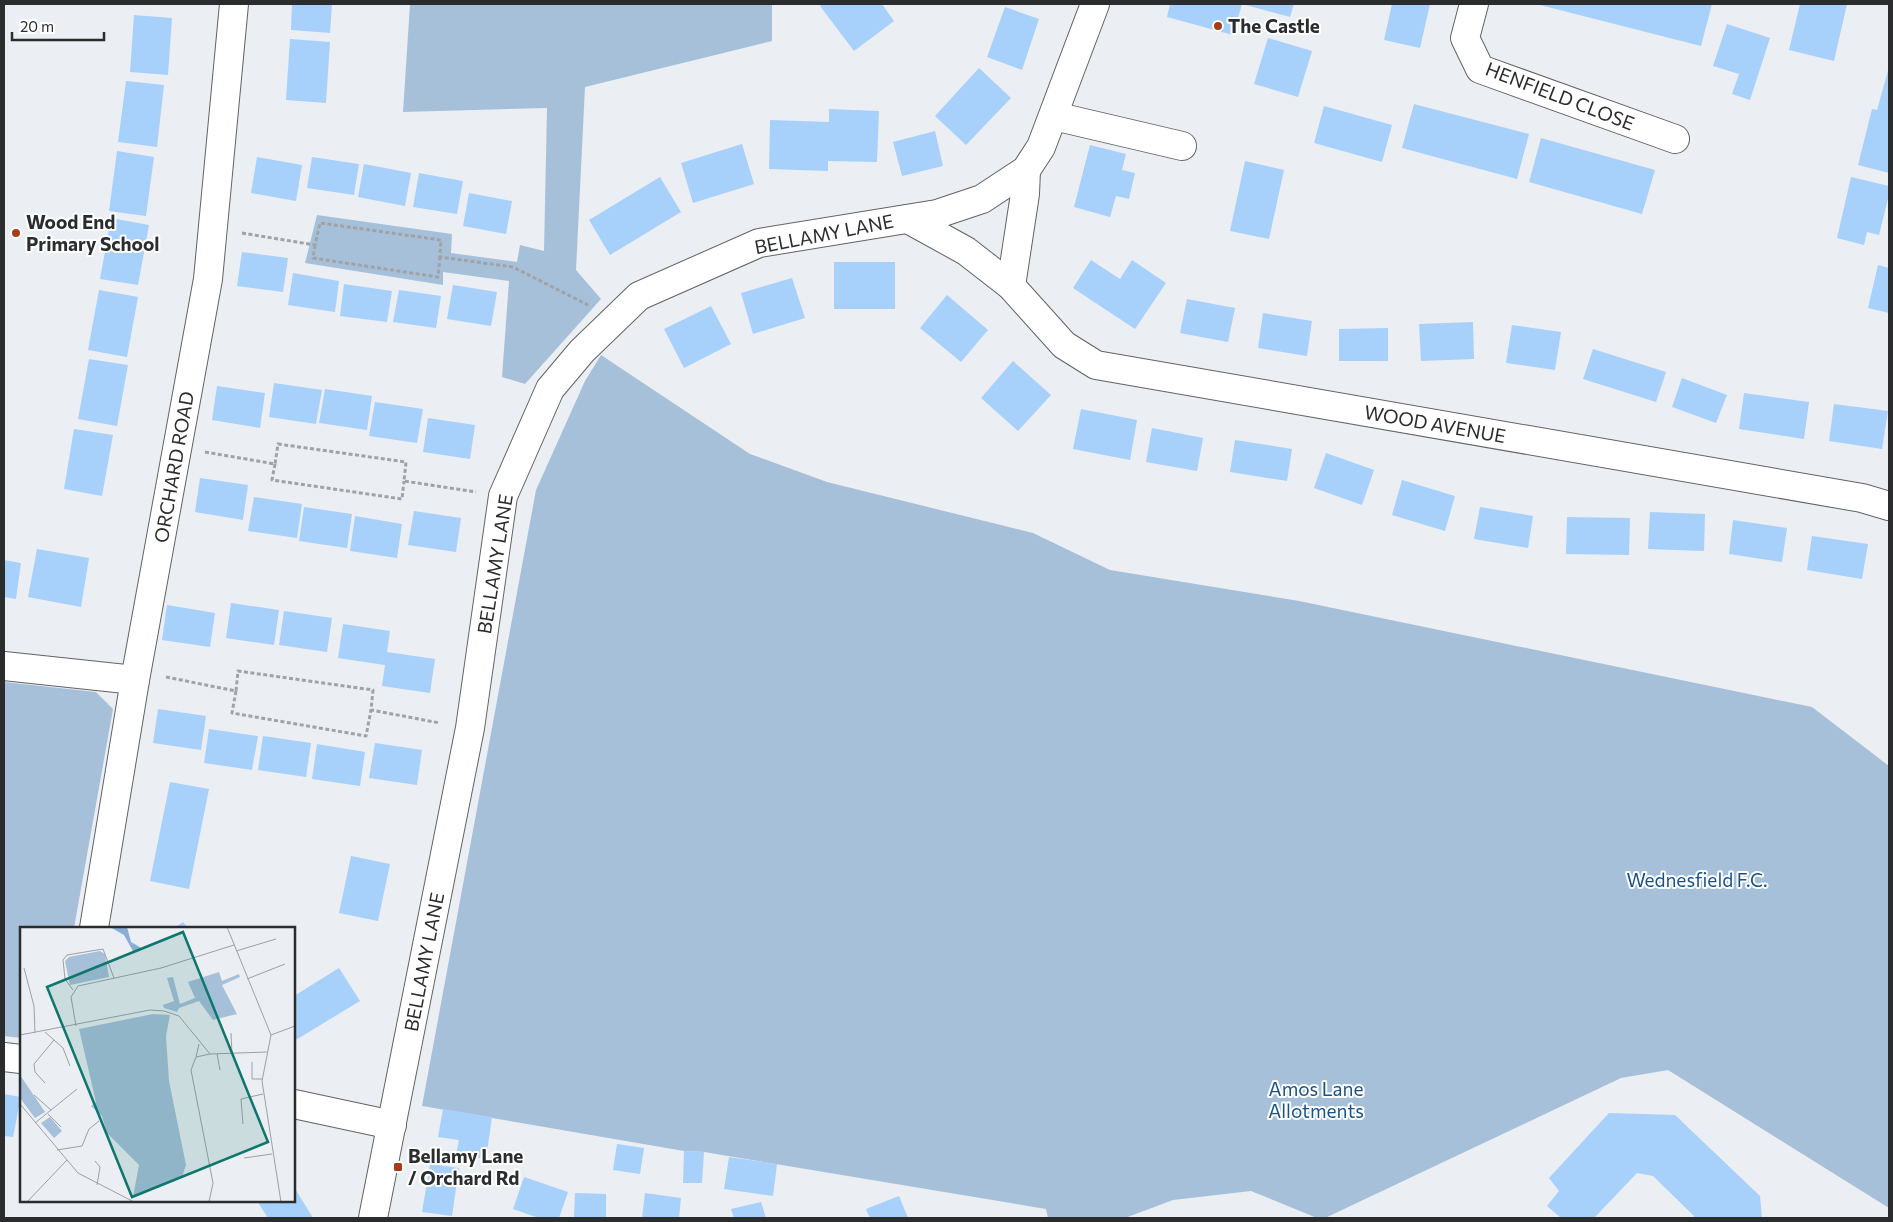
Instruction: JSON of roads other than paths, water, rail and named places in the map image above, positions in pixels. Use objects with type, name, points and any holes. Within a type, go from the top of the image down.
[{"type":"street","name":"ORCHARD ROAD","points":[[94,927],[136,676],[208,279],[234,4]]},
{"type":"street","name":"BELLAMY LANE","points":[[373,1218],[470,728],[503,496],[550,389],[582,351],[639,296],[758,243],[938,214],[982,199],[1026,170],[1042,147],[1095,4]]},
{"type":"street","name":"HENFIELD CLOSE","points":[[1474,4],[1464,38],[1480,69],[1675,139]]},
{"type":"street","points":[[1054,116],[1182,146]]},
{"type":"street","points":[[1011,286],[1025,194],[1026,170]]},
{"type":"street","name":"WOOD AVENUE","points":[[908,219],[966,251],[1011,286],[1064,345],[1096,365],[1862,498],[1889,506]]},
{"type":"street","points":[[4,666],[136,676]]},
{"type":"street","points":[[4,1057],[20,1058]]},
{"type":"street","points":[[295,1104],[392,1125]]},
{"type":"place","name":"The Castle","points":[[1218,26]]},
{"type":"place","name":"Wood End Primary School","points":[[16,233]]},
{"type":"place","name":"Bellamy Lane / Orchard Rd","points":[[398,1167]]},
{"type":"park label","name":"Wednesfield F.C.","points":[[1697,880]]},
{"type":"park label","name":"Amos Lane Allotments","points":[[1316,1100]]}]
